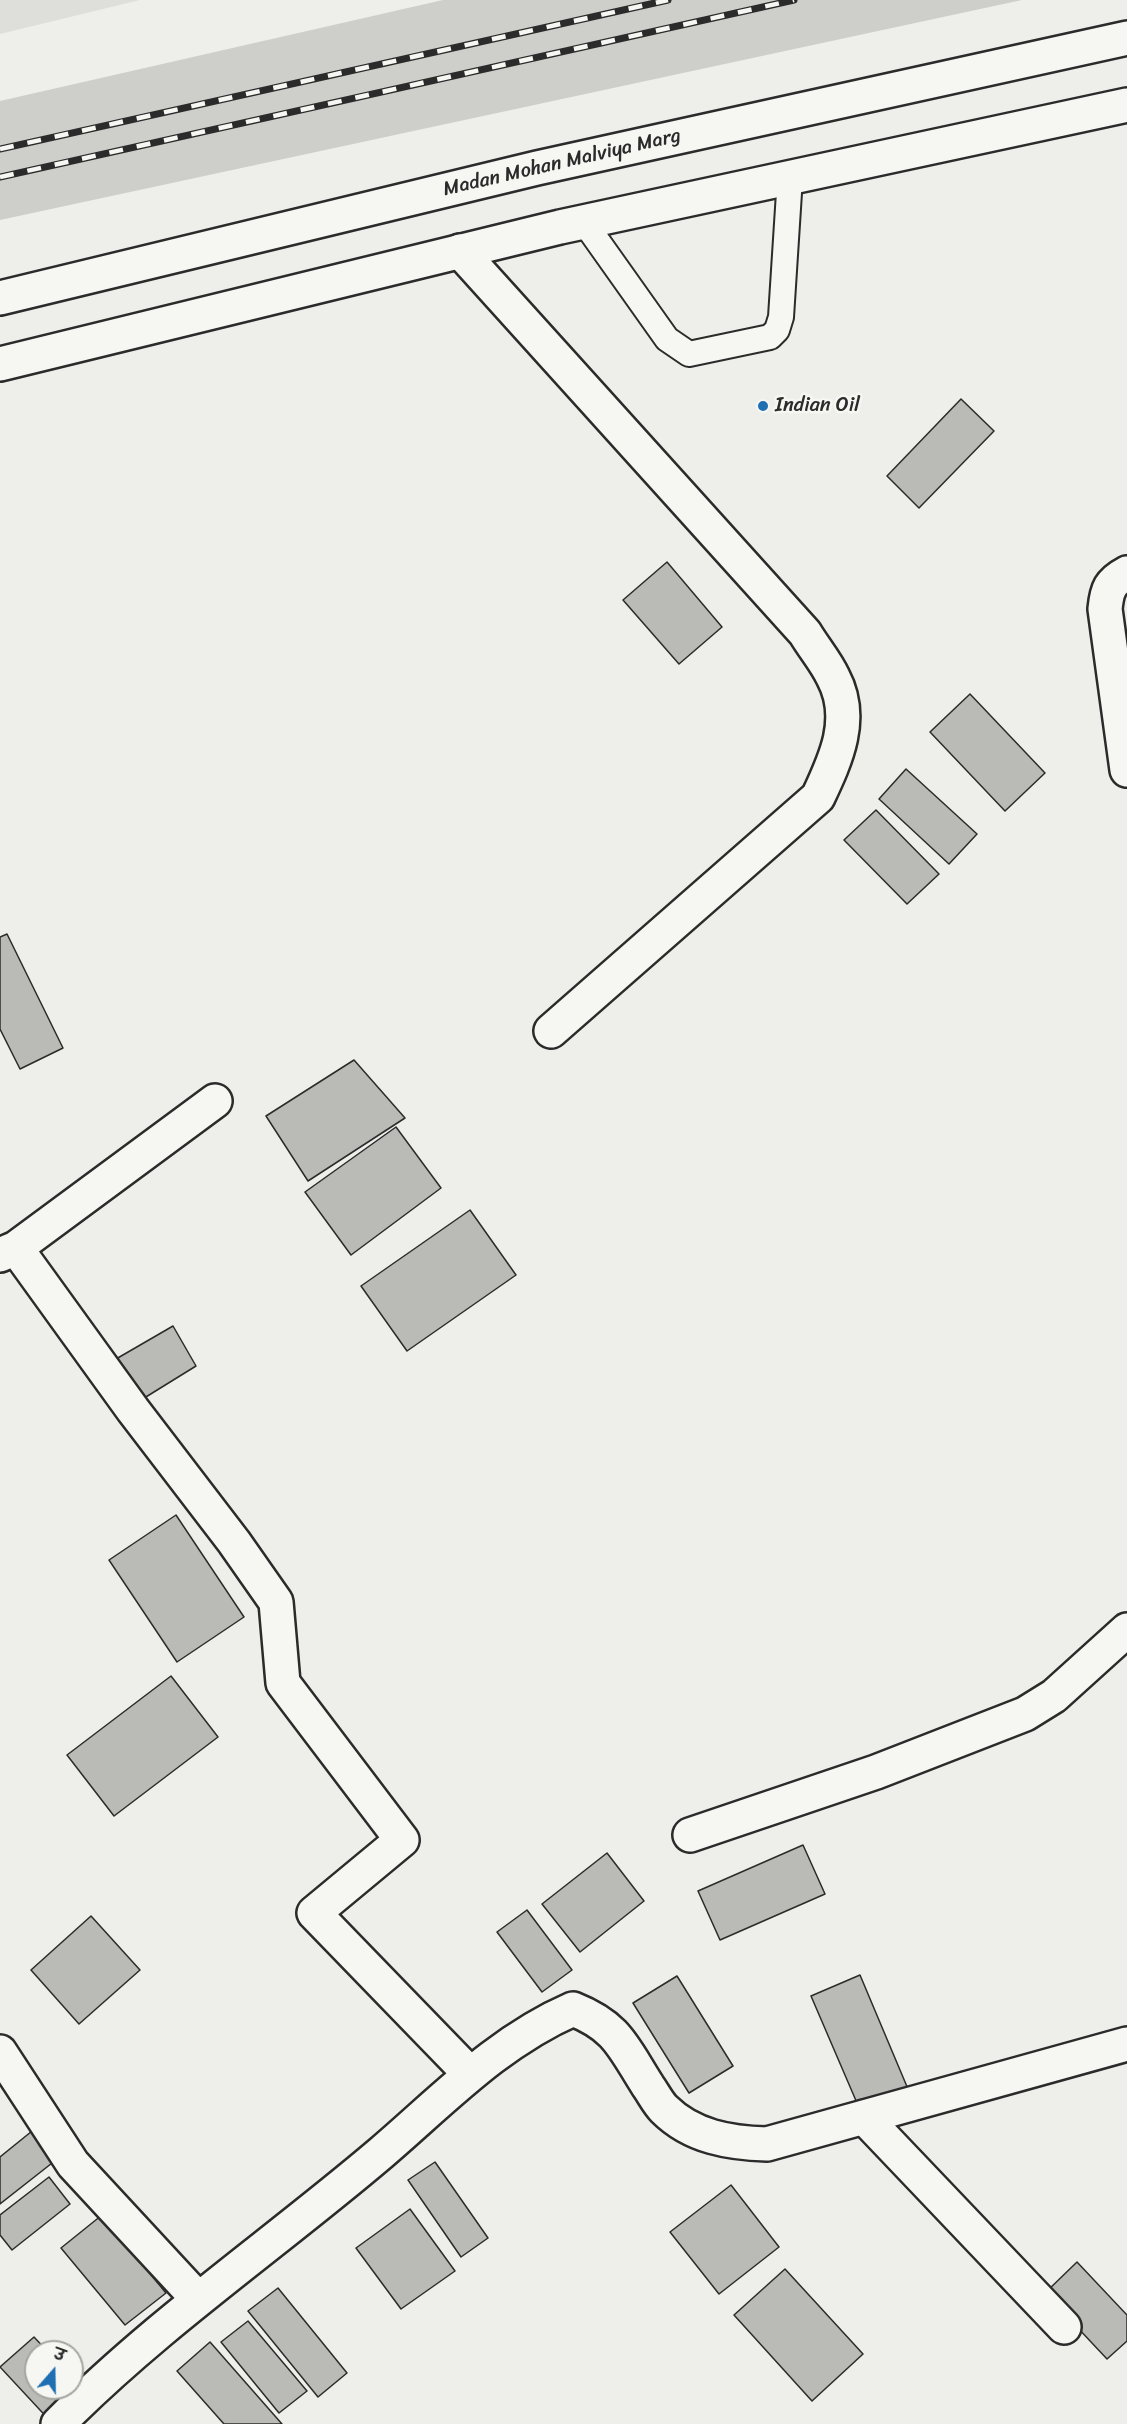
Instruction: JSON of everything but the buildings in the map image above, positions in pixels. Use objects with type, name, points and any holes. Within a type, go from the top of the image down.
[{"type":"street","name":"Madan Mohan Malviya Marg","points":[[0,298],[537,168],[1127,38]]},
{"type":"street","points":[[0,364],[584,222],[1127,105]]},
{"type":"street","points":[[460,251],[805,633],[834,678],[845,719],[835,762],[818,797],[551,1031]]},
{"type":"street","points":[[1127,573],[1114,580],[1108,588],[1104,609],[1127,770]]},
{"type":"street","points":[[215,1101],[8,1252],[133,1410],[234,1542],[276,1602],[283,1683],[402,1840],[314,1913],[470,2074]]},
{"type":"street","points":[[690,1835],[876,1772],[1026,1714],[1054,1696],[1127,1630]]},
{"type":"street","points":[[58,2424],[198,2299],[381,2153],[470,2074],[539,2024],[573,2009],[592,2017],[613,2031],[663,2109],[695,2131],[730,2143],[767,2144],[1127,2044]]},
{"type":"street","points":[[0,2052],[74,2164],[198,2299]]},
{"type":"street","points":[[864,2117],[1064,2327]]},
{"type":"lane","points":[[584,222],[667,339],[689,354],[770,337],[777,330],[781,317],[790,177]]},
{"type":"shaded area","points":[[0,0],[140,0],[0,34]]},
{"type":"shaded area","points":[[443,0],[1022,0],[0,220],[0,101]]},
{"type":"railway","points":[[0,149],[668,0]]},
{"type":"railway","points":[[0,177],[794,0]]},
{"type":"place","name":"Indian Oil","points":[[763,406]]}]
